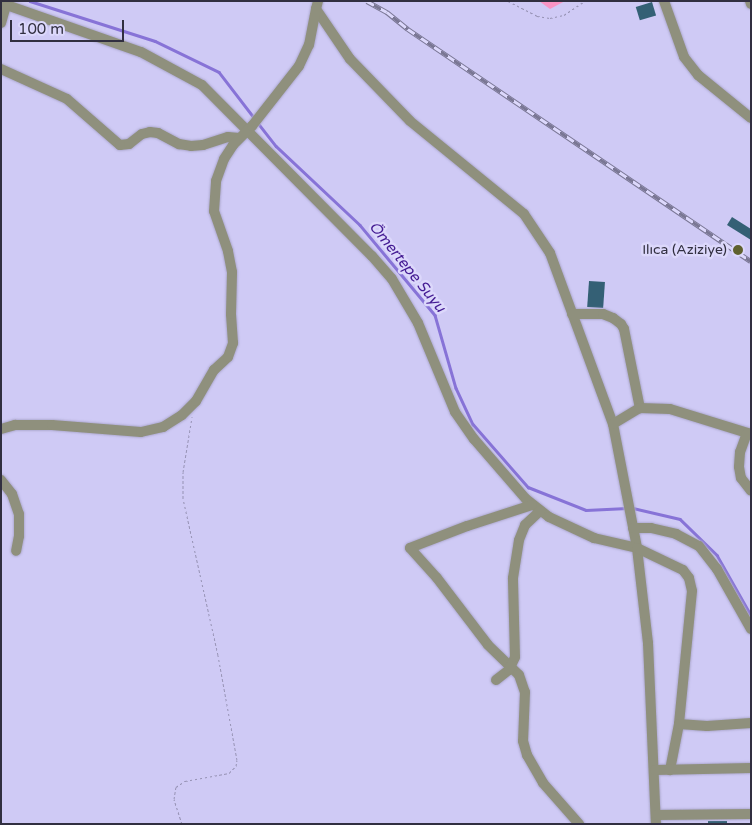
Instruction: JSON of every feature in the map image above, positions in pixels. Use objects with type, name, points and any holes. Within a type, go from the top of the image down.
[{"type":"street","points":[[664,1],[684,56],[698,75],[751,118]]},
{"type":"street","points":[[1,23],[3,4],[126,46],[164,63],[202,85],[246,132],[361,245],[392,279],[418,323],[446,392],[461,421],[536,508],[594,538],[637,548],[679,567],[686,574],[692,586],[679,724],[670,770]]},
{"type":"street","points":[[1,429],[15,425],[52,425],[141,432],[163,426],[192,406],[214,370],[228,358],[234,343],[231,314],[232,272],[228,252],[216,218],[214,196],[221,166],[228,152],[288,83],[305,56],[312,34],[317,5]]},
{"type":"street","points":[[317,5],[350,58],[410,121],[524,214],[550,253],[613,424],[626,489],[637,548],[648,643],[656,820],[751,814]]},
{"type":"street","points":[[1,68],[67,99],[120,145],[129,144],[142,134],[150,132],[158,133],[179,144],[191,146],[246,132]]},
{"type":"street","points":[[572,314],[602,314],[621,324],[624,329],[640,408]]},
{"type":"street","points":[[613,424],[640,408],[670,409],[749,434],[740,452],[738,467],[741,478],[751,491]]},
{"type":"street","points":[[1,480],[12,494],[19,514],[19,536],[16,551]]},
{"type":"street","points":[[536,508],[451,532],[410,548],[437,578],[488,645],[511,666],[522,680],[525,692],[523,741],[526,755],[543,783],[579,824]]},
{"type":"street","points":[[496,680],[511,666],[516,652],[513,590],[516,553],[525,525],[536,508]]},
{"type":"street","points":[[633,527],[651,528],[676,534],[699,546],[717,569],[751,629]]},
{"type":"street","points":[[679,724],[707,726],[751,723]]},
{"type":"street","points":[[654,770],[751,768]]},
{"type":"path","points":[[508,1],[537,16],[550,18],[564,15],[585,1]]},
{"type":"path","points":[[182,824],[174,799],[176,787],[184,781],[229,773],[236,766],[237,760],[218,655],[183,498],[183,472],[192,420],[192,406]]},
{"type":"shaded area","points":[[539,1],[565,1],[550,9]]},
{"type":"building","points":[[652,2],[656,15],[640,20],[636,7]]},
{"type":"building","points":[[732,217],[751,229],[751,240],[727,225]]},
{"type":"building","points":[[589,281],[605,282],[603,308],[587,307]]},
{"type":"building","points":[[708,821],[727,821],[727,824],[708,824]]},
{"type":"waterway","name":"Ömertepe Suyu","points":[[30,1],[155,41],[219,72],[255,119]]},
{"type":"waterway","name":"Ömertepe Suyu","points":[[258,123],[276,146],[360,225],[435,315],[456,388],[473,424],[528,487],[586,510],[627,508]]},
{"type":"waterway","name":"Ömertepe Suyu","points":[[633,508],[680,519],[717,555],[751,615]]},
{"type":"railway","points":[[367,1],[387,12],[408,29],[751,261]]},
{"type":"place","name":"Ilıca (Aziziye)","points":[[738,250]]}]
